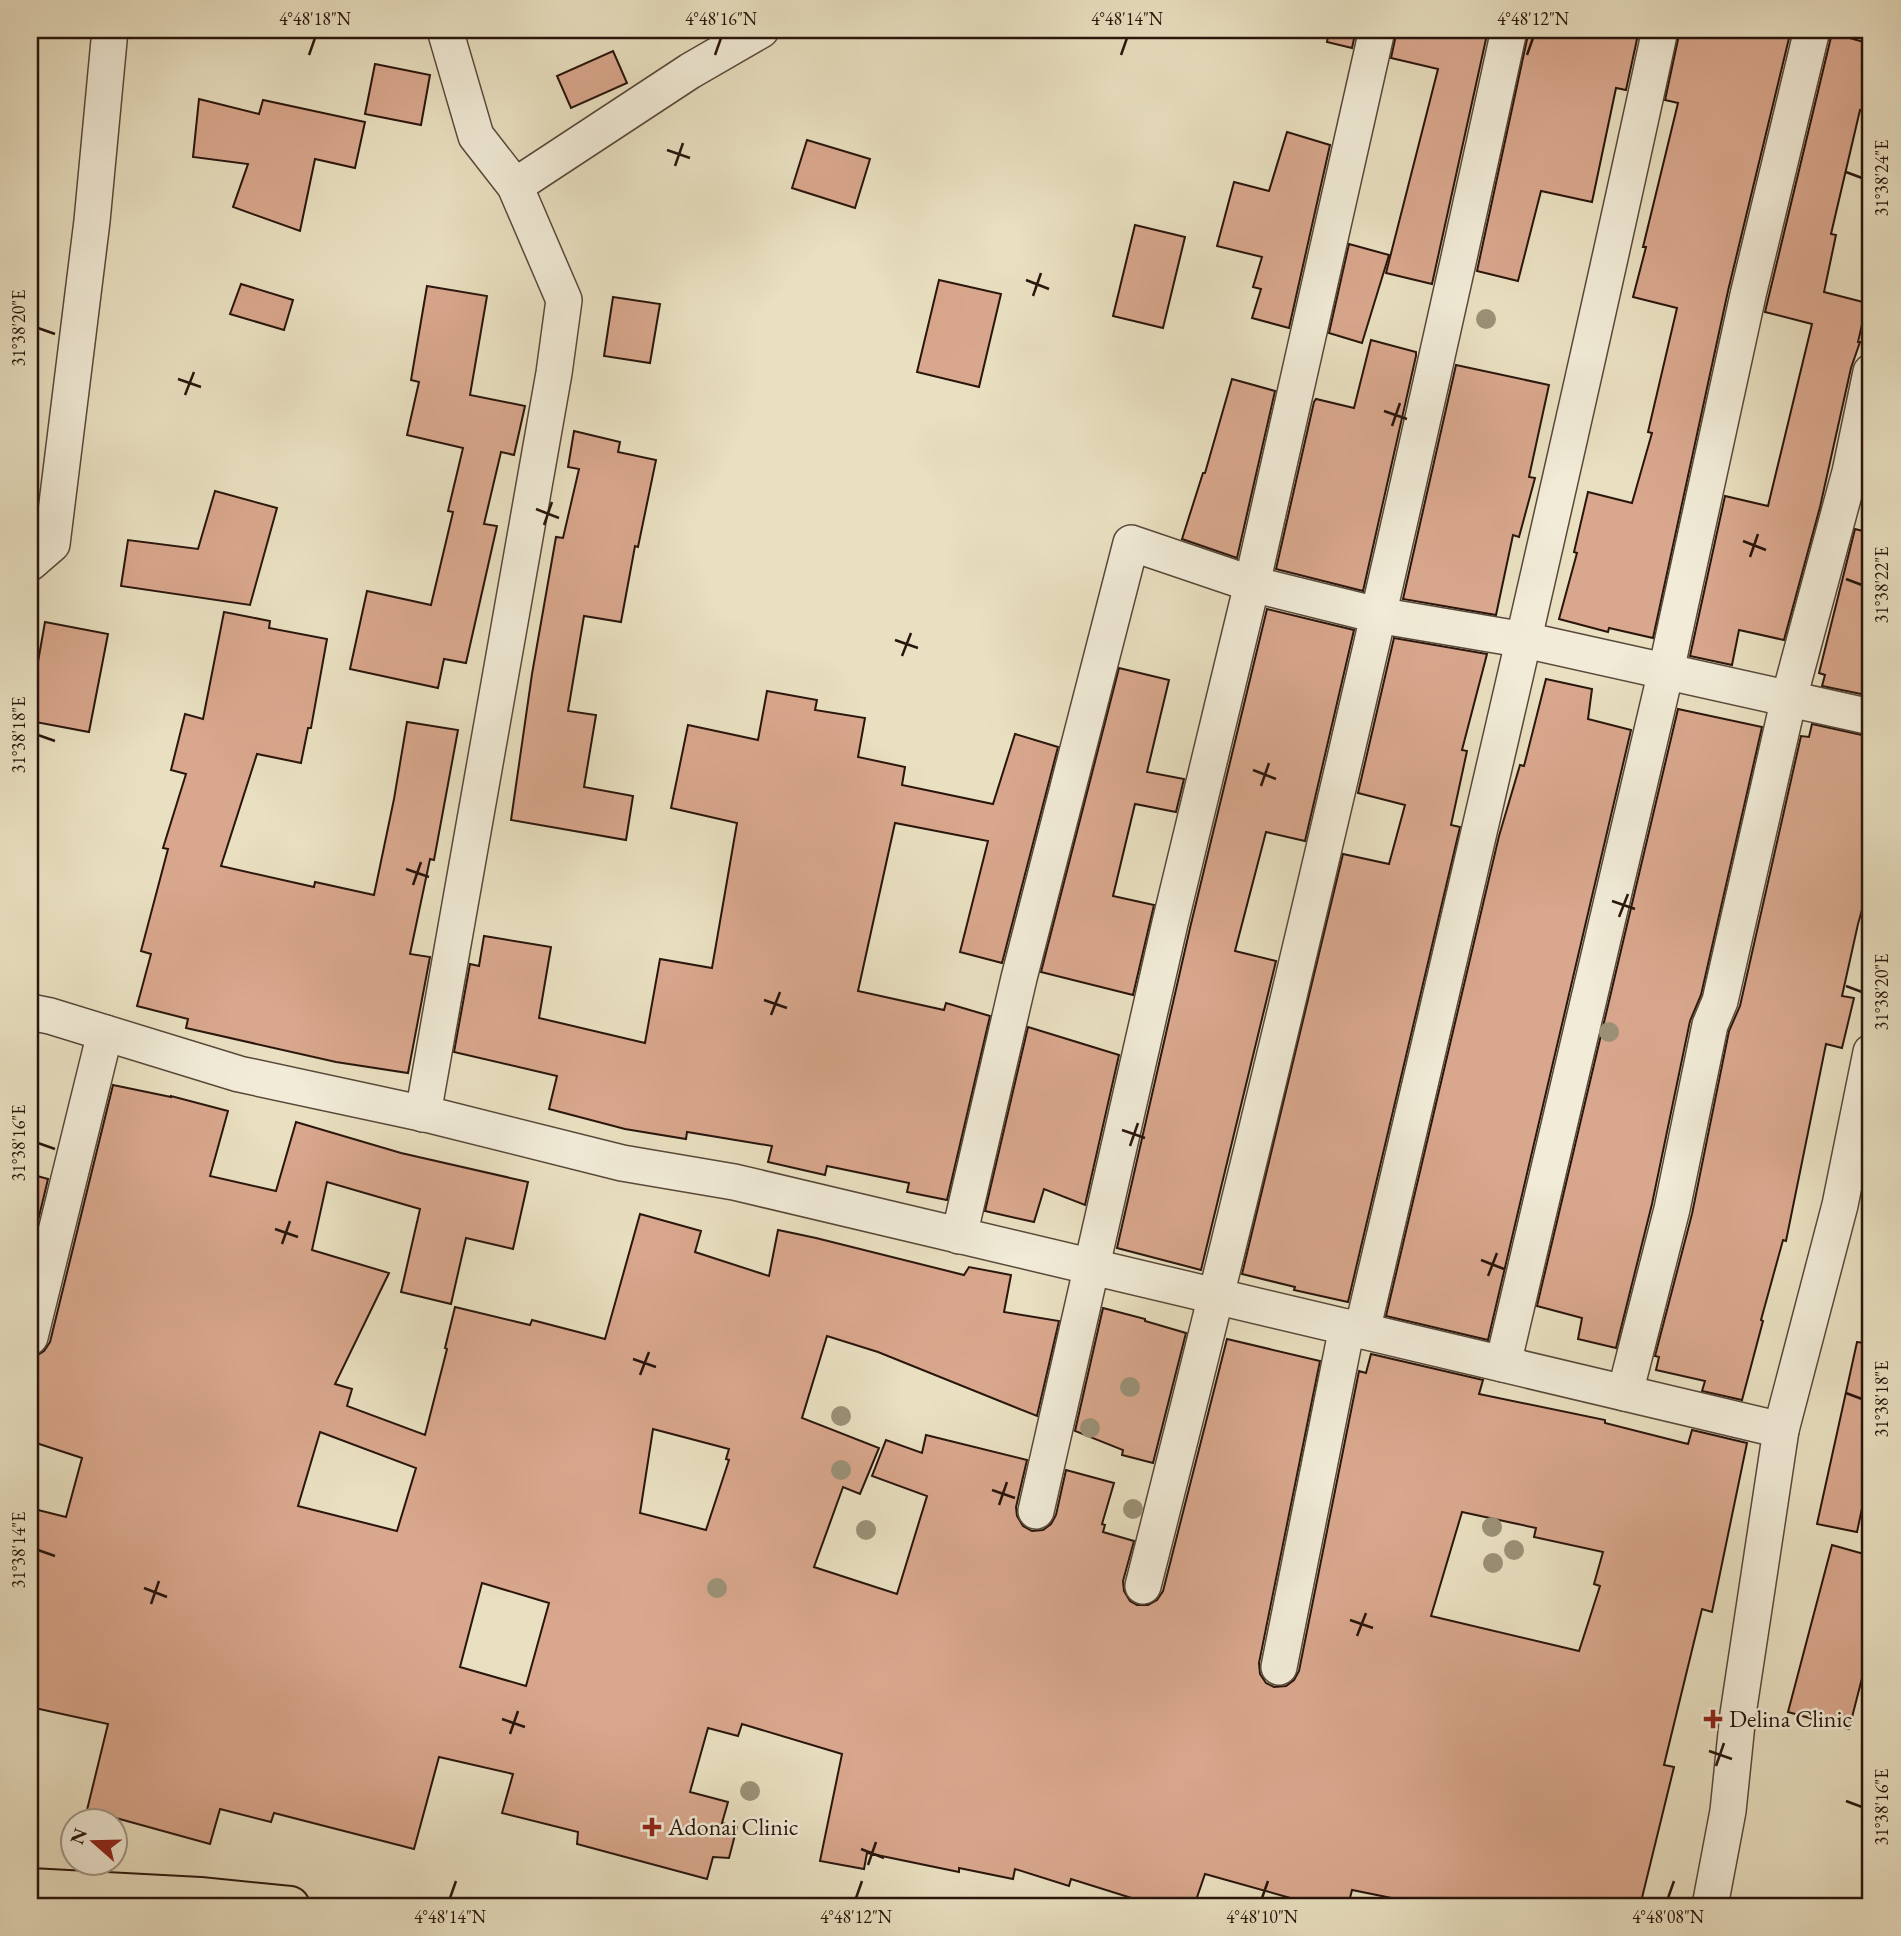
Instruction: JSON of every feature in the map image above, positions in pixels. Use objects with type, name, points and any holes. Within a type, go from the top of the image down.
[{"type":"main road","points":[[30,1888],[200,1897],[290,1906]]},
{"type":"street","points":[[30,563],[52,544],[92,222],[110,30]]},
{"type":"street","points":[[423,1114],[470,858],[554,373],[564,300],[515,187],[476,136],[445,30]]},
{"type":"street","points":[[515,187],[691,71],[761,30]]},
{"type":"street","points":[[1036,1511],[1170,923],[1252,584],[1377,30]]},
{"type":"street","points":[[1143,1586],[1217,1297],[1377,615],[1445,323],[1508,30]]},
{"type":"street","points":[[1279,1667],[1354,1329],[1525,640],[1660,30]]},
{"type":"street","points":[[1503,1364],[1666,671],[1748,295],[1812,30]]},
{"type":"street","points":[[1625,1393],[1672,1209],[1710,1025],[1720,1001],[1789,698],[1850,472],[1871,372]]},
{"type":"street","points":[[959,1236],[1019,978],[1131,543],[1252,584],[1377,615],[1525,640],[1871,717]]},
{"type":"street","points":[[30,1012],[239,1074],[423,1114],[622,1163],[734,1182],[1781,1430]]},
{"type":"street","points":[[30,1337],[105,1033]]},
{"type":"street","points":[[1710,1906],[1728,1811],[1738,1714],[1781,1430],[1840,1205],[1871,1052]]},
{"type":"building","points":[[1329,30],[1356,30],[1352,48],[1327,42]]},
{"type":"building","points":[[1397,30],[1488,30],[1432,284],[1386,273],[1438,69],[1391,58]]},
{"type":"building","points":[[1529,30],[1639,30],[1626,90],[1616,88],[1592,202],[1541,191],[1518,281],[1477,271]]},
{"type":"building","points":[[1680,30],[1791,30],[1728,291],[1653,638],[1609,628],[1608,632],[1559,619],[1577,553],[1574,552],[1588,492],[1632,503],[1652,433],[1648,432],[1677,308],[1633,297],[1678,103],[1665,100]]},
{"type":"building","points":[[1832,33],[1871,44],[1871,113],[1860,110],[1831,234],[1836,235],[1824,292],[1867,303],[1820,507],[1784,640],[1739,630],[1732,665],[1690,656],[1725,496],[1768,506],[1812,324],[1765,312]]},
{"type":"building","points":[[613,51],[627,83],[571,108],[557,76]]},
{"type":"building","points":[[375,64],[430,75],[421,125],[365,114]]},
{"type":"building","points":[[199,99],[259,114],[263,100],[365,122],[355,168],[315,159],[300,231],[233,207],[248,164],[193,157]]},
{"type":"building","points":[[1287,132],[1330,145],[1289,328],[1252,318],[1261,289],[1253,287],[1262,257],[1217,246],[1234,182],[1269,191]]},
{"type":"building","points":[[807,140],[870,159],[855,208],[792,188]]},
{"type":"building","points":[[1135,225],[1185,237],[1163,328],[1113,316]]},
{"type":"building","points":[[1349,244],[1389,255],[1362,343],[1329,333]]},
{"type":"building","points":[[939,280],[1001,294],[979,387],[917,372]]},
{"type":"building","points":[[241,284],[293,300],[284,330],[230,314]]},
{"type":"building","points":[[427,286],[487,296],[470,395],[525,406],[514,455],[501,452],[484,524],[497,526],[466,663],[444,659],[438,688],[350,669],[367,591],[431,605],[453,512],[448,511],[463,448],[407,435],[419,382],[411,380]]},
{"type":"building","points":[[613,297],[660,304],[650,363],[604,356]]},
{"type":"building","points":[[1371,340],[1416,352],[1416,356],[1363,591],[1276,569],[1314,402],[1316,399],[1354,408]]},
{"type":"building","points":[[1456,365],[1549,385],[1529,477],[1535,478],[1519,537],[1513,535],[1496,615],[1403,599]]},
{"type":"building","points":[[1232,379],[1275,391],[1237,558],[1182,539],[1205,473]]},
{"type":"building","points":[[574,431],[620,442],[618,452],[656,460],[638,547],[635,546],[621,622],[584,616],[568,711],[596,715],[584,787],[633,796],[626,840],[511,820],[532,674],[556,537],[563,538],[579,469],[568,467]]},
{"type":"building","points":[[215,491],[277,508],[250,605],[121,586],[128,540],[198,549]]},
{"type":"building","points":[[1855,529],[1871,533],[1871,696],[1822,686],[1825,675],[1819,673]]},
{"type":"building","points":[[1267,609],[1354,630],[1305,841],[1266,832],[1235,951],[1276,961],[1201,1270],[1117,1248]]},
{"type":"building","points":[[224,612],[270,621],[269,628],[327,639],[311,728],[308,728],[301,763],[257,754],[221,866],[314,887],[315,882],[374,895],[407,722],[458,730],[434,860],[430,859],[410,954],[430,957],[408,1073],[336,1062],[186,1028],[188,1019],[137,1006],[151,954],[141,951],[168,849],[163,848],[186,774],[171,770],[185,714],[203,719]]},
{"type":"building","points":[[45,622],[108,634],[89,732],[30,721]]},
{"type":"building","points":[[1394,638],[1487,654],[1462,750],[1467,751],[1451,825],[1460,827],[1348,1302],[1294,1290],[1295,1287],[1242,1274],[1343,854],[1389,864],[1405,805],[1358,793]]},
{"type":"building","points":[[1119,668],[1169,680],[1147,772],[1184,779],[1176,812],[1135,804],[1113,896],[1154,905],[1133,995],[1041,972]]},
{"type":"building","points":[[1546,679],[1592,689],[1588,719],[1631,730],[1488,1340],[1386,1316],[1499,836],[1520,765],[1524,766]]},
{"type":"building","points":[[767,691],[817,700],[815,710],[865,718],[858,757],[905,767],[902,785],[993,804],[1015,734],[1058,747],[1002,963],[960,952],[988,841],[895,823],[858,991],[944,1010],[946,1003],[990,1016],[947,1200],[907,1192],[909,1183],[827,1166],[825,1175],[768,1162],[772,1146],[687,1132],[686,1139],[625,1129],[549,1109],[557,1076],[454,1052],[470,964],[479,966],[484,936],[551,947],[539,1018],[645,1043],[660,959],[712,968],[737,823],[671,808],[688,725],[758,740]]},
{"type":"building","points":[[1678,709],[1762,727],[1701,995],[1690,1021],[1652,1204],[1616,1348],[1578,1339],[1582,1318],[1537,1306]]},
{"type":"building","points":[[1812,724],[1871,737],[1871,878],[1842,996],[1854,998],[1842,1048],[1826,1044],[1786,1241],[1783,1240],[1742,1400],[1702,1391],[1705,1381],[1656,1370],[1659,1357],[1655,1356],[1692,1214],[1729,1031],[1740,1006],[1801,736],[1809,737]]},
{"type":"building","points":[[1028,1027],[1119,1055],[1085,1205],[1044,1189],[1034,1222],[985,1211]]},
{"type":"building","points":[[113,1085],[228,1111],[210,1176],[276,1191],[296,1122],[401,1153],[528,1182],[513,1249],[466,1238],[451,1304],[401,1292],[420,1209],[327,1182],[312,1250],[389,1273],[335,1384],[352,1389],[347,1406],[425,1435],[455,1307],[530,1325],[532,1320],[605,1339],[640,1214],[701,1231],[695,1252],[769,1276],[778,1230],[964,1275],[969,1267],[1011,1275],[1004,1312],[1059,1321],[1037,1416],[878,1352],[827,1336],[802,1418],[879,1448],[860,1494],[843,1487],[814,1567],[897,1594],[927,1496],[872,1476],[886,1440],[922,1453],[926,1435],[1027,1460],[1016,1507],[1017,1516],[1023,1526],[1032,1531],[1043,1530],[1051,1524],[1056,1515],[1066,1470],[1114,1483],[1102,1524],[1105,1525],[1103,1532],[1134,1541],[1123,1581],[1124,1591],[1130,1601],[1137,1605],[1148,1605],[1157,1600],[1163,1591],[1227,1339],[1320,1361],[1259,1663],[1260,1674],[1266,1683],[1274,1687],[1286,1686],[1294,1680],[1299,1671],[1359,1371],[1366,1373],[1371,1354],[1483,1380],[1479,1394],[1605,1420],[1605,1423],[1688,1444],[1692,1430],[1747,1443],[1712,1612],[1702,1609],[1664,1765],[1674,1767],[1640,1906],[1431,1906],[1352,1890],[1348,1906],[1319,1906],[1205,1874],[1194,1906],[1157,1906],[1071,1879],[1069,1886],[1015,1869],[1013,1879],[959,1868],[959,1872],[867,1853],[864,1869],[820,1861],[842,1754],[742,1724],[738,1736],[708,1728],[690,1792],[728,1802],[722,1823],[737,1827],[729,1858],[713,1857],[707,1879],[577,1844],[578,1832],[502,1813],[513,1774],[439,1757],[414,1849],[274,1813],[271,1822],[220,1809],[210,1844],[130,1822],[130,1806],[88,1806],[108,1724],[30,1707],[30,1508],[66,1517],[82,1458],[30,1441],[30,1357],[44,1351],[50,1342]],"holes":[[[653,1429],[729,1449],[726,1459],[729,1460],[706,1530],[640,1513]],[[320,1432],[416,1468],[397,1531],[298,1506]],[[1462,1512],[1536,1528],[1534,1537],[1603,1552],[1594,1584],[1600,1586],[1579,1651],[1431,1616]],[[482,1583],[549,1603],[526,1686],[460,1667]]]},
{"type":"building","points":[[30,1174],[48,1179],[30,1254]]},
{"type":"building","points":[[1103,1308],[1186,1333],[1153,1463],[1122,1455],[1123,1450],[1075,1431]]},
{"type":"building","points":[[1857,1342],[1871,1344],[1871,1466],[1857,1532],[1817,1524]]},
{"type":"building","points":[[1832,1545],[1871,1556],[1871,1643],[1849,1729],[1788,1712]]},
{"type":"place","name":"Delina Clinic","points":[[1713,1719]]},
{"type":"place","name":"Adonai Clinic","points":[[652,1827]]}]
